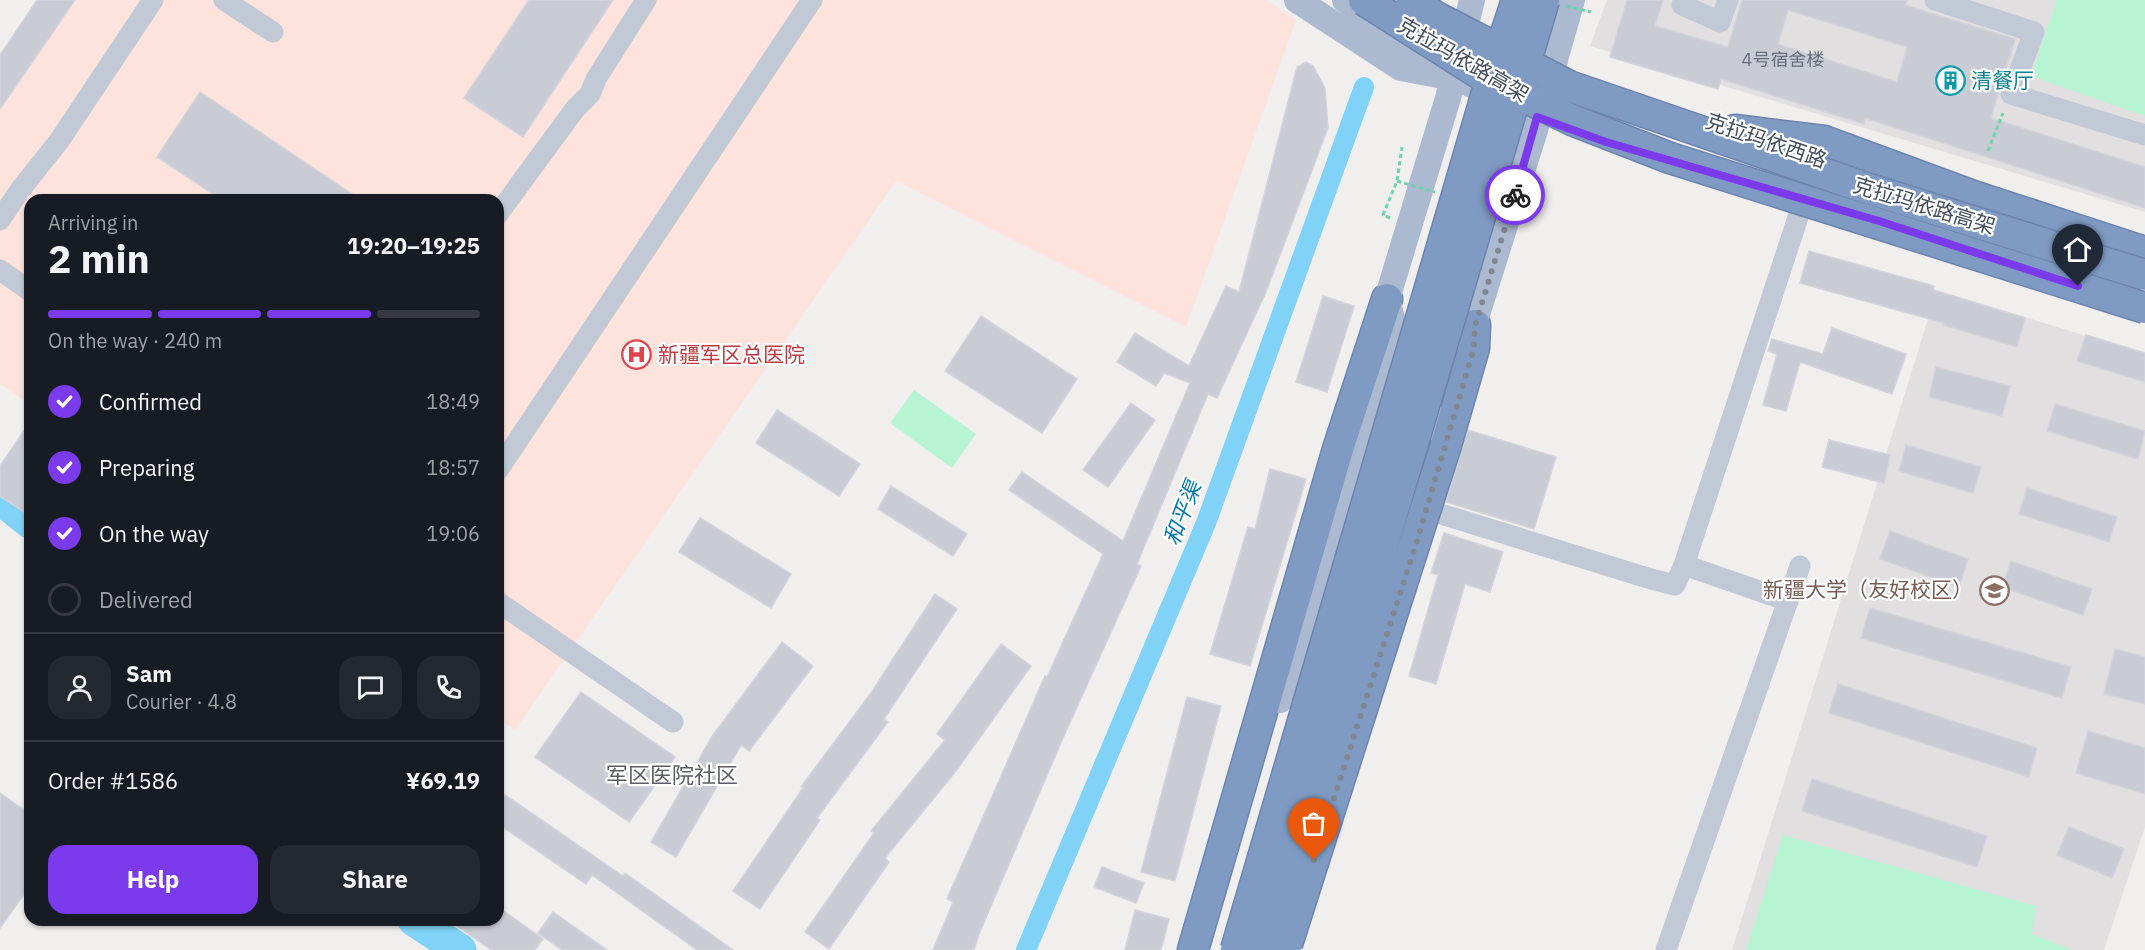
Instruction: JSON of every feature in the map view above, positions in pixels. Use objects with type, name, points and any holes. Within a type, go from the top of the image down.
[{"type":"highway","name":"克拉玛依路高架","points":[[1364,0],[1488,79],[1572,120],[1681,162],[2145,308]]},
{"type":"highway","name":"克拉玛依路高架","points":[[1411,0],[1436,17],[1569,86],[1866,189],[2145,275]]},
{"type":"highway","points":[[1236,950],[1492,76],[1517,0]]},
{"type":"highway","points":[[1263,950],[1544,0]]},
{"type":"highway","points":[[1735,130],[1824,141],[1976,197],[2145,252]]},
{"type":"highway","points":[[1193,950],[1338,449],[1387,299]]},
{"type":"highway","points":[[1287,950],[1446,445],[1474,348],[1475,326]]},
{"type":"main road","points":[[1297,0],[1401,68],[1454,78]]},
{"type":"main road","name":"克拉玛依西路","points":[[1345,0],[1454,78],[1537,117],[1606,142],[1804,199],[2145,308]]},
{"type":"main road","name":"克拉玛依西路","points":[[1432,0],[1469,10],[1552,66],[2145,268]]},
{"type":"main road","points":[[1287,950],[1408,504],[1475,326],[1572,0]]},
{"type":"main road","points":[[1203,950],[1394,326],[1387,299],[1454,78],[1469,10]]},
{"type":"street","points":[[0,220],[20,190],[59,141],[153,0]]},
{"type":"street","points":[[224,0],[273,32]]},
{"type":"street","points":[[504,206],[574,109],[590,94],[596,79],[646,0]]},
{"type":"street","points":[[504,461],[812,0]]},
{"type":"street","points":[[1684,0],[1682,5],[1720,22],[1728,0]]},
{"type":"street","points":[[1935,0],[2034,32],[2011,94],[2145,135]]},
{"type":"street","points":[[1408,504],[1675,585],[1684,565],[1804,199]]},
{"type":"street","points":[[0,270],[24,287]]},
{"type":"street","points":[[1684,565],[1788,601]]},
{"type":"street","points":[[1666,950],[1800,566]]},
{"type":"street","points":[[504,606],[673,722]]},
{"type":"path","points":[[1988,151],[2011,94]]},
{"type":"path","points":[[1383,215],[1397,181],[1402,147]]},
{"type":"shaded area","name":"新疆军区总医院","points":[[61,0],[1266,0],[1296,20],[1186,327],[896,181],[515,730],[504,722],[504,194],[24,194],[24,400],[0,384],[0,95]]},
{"type":"shaded area","points":[[1607,0],[2145,0],[2145,212],[1590,46]]},
{"type":"shaded area","name":"新疆大学（友好校区）","points":[[1937,290],[2145,354],[2145,827],[2104,950],[1732,950]]},
{"type":"green space","points":[[2057,0],[2145,0],[2145,116],[2031,76]]},
{"type":"green space","points":[[914,390],[976,434],[952,468],[890,423]]},
{"type":"green space","points":[[1783,835],[2036,906],[2032,934],[2072,950],[1746,950]]},
{"type":"building","points":[[37,0],[75,0],[0,109],[0,55]]},
{"type":"building","points":[[529,0],[613,0],[523,137],[464,98]]},
{"type":"building","points":[[1627,0],[1663,0],[1655,26],[1728,47],[1742,0],[1907,0],[1905,5],[2015,39],[1991,118],[2145,167],[2145,208],[1865,118],[1864,124],[1721,79],[1718,89],[1610,57]],"holes":[[[1788,10],[1907,47],[1897,82],[1778,44]]]},
{"type":"building","points":[[1306,62],[1313,66],[1325,88],[1328,128],[1266,292],[1217,398],[1208,394],[1137,564],[1141,566],[1063,738],[974,950],[933,950],[953,902],[947,899],[1045,676],[1047,677],[1103,554],[1009,490],[1022,472],[1123,541],[1190,383],[1164,373],[1156,386],[1117,362],[1135,333],[1189,366],[1226,286],[1239,292],[1297,67]]},
{"type":"building","points":[[200,92],[352,194],[213,194],[157,157]]},
{"type":"building","points":[[1809,251],[1934,286],[1933,290],[2025,318],[2017,347],[1943,325],[1944,323],[1800,283]]},
{"type":"building","points":[[1323,296],[1354,306],[1327,392],[1296,382]]},
{"type":"building","points":[[981,316],[1077,379],[1042,433],[945,371]]},
{"type":"building","points":[[1832,328],[1906,354],[1892,394],[1800,362],[1786,411],[1763,405],[1777,354],[1768,351],[1772,339],[1823,354]]},
{"type":"building","points":[[2086,335],[2145,353],[2145,382],[2077,361]]},
{"type":"building","points":[[1936,367],[2010,386],[2002,416],[1929,397]]},
{"type":"building","points":[[1131,403],[1155,420],[1108,487],[1083,470]]},
{"type":"building","points":[[2055,404],[2145,431],[2138,459],[2047,431]]},
{"type":"building","points":[[777,410],[860,464],[839,496],[756,443]]},
{"type":"building","points":[[1468,430],[1556,457],[1534,529],[1446,502]]},
{"type":"building","points":[[24,431],[24,512],[0,496],[0,466]]},
{"type":"building","points":[[1829,440],[1890,455],[1884,483],[1822,467]]},
{"type":"building","points":[[1906,445],[1981,467],[1973,493],[1899,471]]},
{"type":"building","points":[[1270,469],[1306,479],[1250,666],[1210,654],[1248,527],[1255,529]]},
{"type":"building","points":[[891,486],[967,534],[953,556],[878,509]]},
{"type":"building","points":[[2027,488],[2117,517],[2109,542],[2019,514]]},
{"type":"building","points":[[700,518],[791,574],[771,608],[679,552]]},
{"type":"building","points":[[1890,531],[1968,559],[1959,587],[1880,559]]},
{"type":"building","points":[[1444,533],[1503,552],[1490,592],[1465,584],[1436,684],[1409,676],[1438,575],[1431,573]]},
{"type":"building","points":[[2011,561],[2092,589],[2083,615],[2002,587]]},
{"type":"building","points":[[935,594],[957,609],[884,719],[888,722],[817,818],[820,820],[760,909],[733,891],[803,788],[801,787],[873,690]]},
{"type":"building","points":[[1870,608],[2071,667],[2062,698],[1861,638]]},
{"type":"building","points":[[782,642],[813,666],[749,751],[741,745],[676,857],[651,842],[713,735]]},
{"type":"building","points":[[1001,644],[1031,666],[956,771],[885,858],[889,862],[829,949],[805,932],[874,833],[871,831],[945,740],[937,734]]},
{"type":"building","points":[[2115,649],[2145,657],[2145,704],[2104,694]]},
{"type":"building","points":[[1838,684],[2037,748],[2029,777],[1829,713]]},
{"type":"building","points":[[581,692],[675,757],[629,822],[535,757]]},
{"type":"building","points":[[1187,697],[1221,706],[1175,881],[1141,872]]},
{"type":"building","points":[[2088,731],[2145,748],[2145,794],[2076,773]]},
{"type":"building","points":[[1812,779],[1987,836],[1977,867],[1802,811]]},
{"type":"building","points":[[0,793],[24,810],[24,894],[0,928]]},
{"type":"building","points":[[504,794],[623,876],[625,873],[733,950],[697,950],[592,875],[586,884],[504,828]]},
{"type":"building","points":[[2069,827],[2124,849],[2112,878],[2057,855]]},
{"type":"building","points":[[1102,867],[1144,883],[1136,903],[1094,887]]},
{"type":"building","points":[[1135,910],[1169,919],[1161,950],[1125,950]]},
{"type":"building","points":[[504,911],[543,939],[535,950],[491,950],[457,926],[504,926]]},
{"type":"building","points":[[553,912],[607,950],[562,950],[538,933]]},
{"type":"waterway","name":"和平渠","points":[[1026,950],[1206,523],[1364,87]]},
{"type":"waterway","points":[[0,498],[24,517]]},
{"type":"waterway","points":[[423,926],[460,950]]},
{"type":"way so far","points":[[1314,860],[1417,541],[1474,348],[1475,326],[1515,195]]},
{"type":"place","name":"清餐厅","points":[[1950,81]]},
{"type":"place","name":"新疆军区总医院","points":[[637,355]]},
{"type":"place","name":"新疆大学（友好校区）","points":[[1994,590]]},
{"type":"district","name":"军区医院社区","points":[[672,775]]},
{"type":"route","points":[[1515,195],[1537,117],[1606,142],[1879,221],[2078,286]]}]
